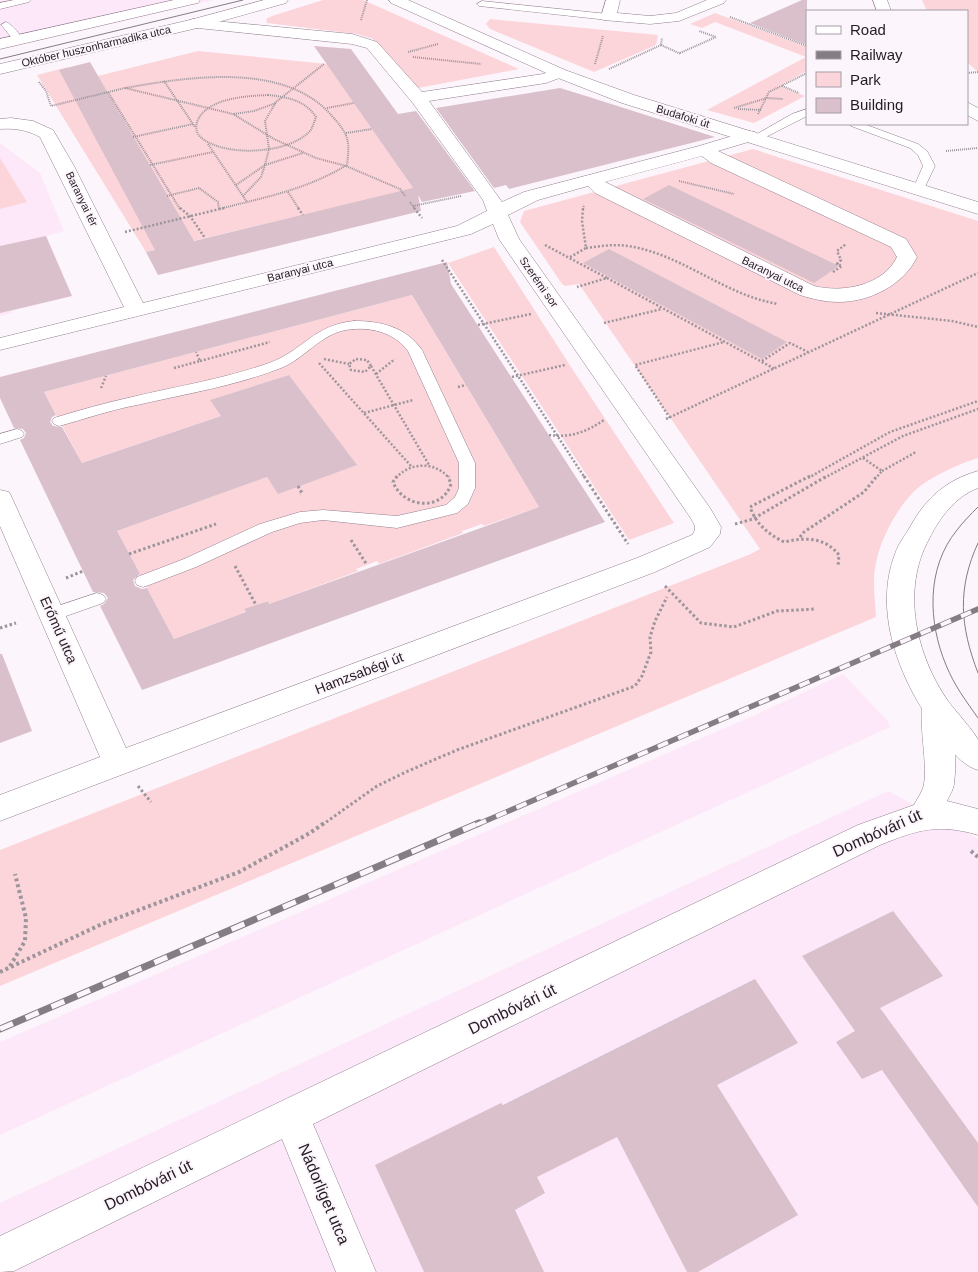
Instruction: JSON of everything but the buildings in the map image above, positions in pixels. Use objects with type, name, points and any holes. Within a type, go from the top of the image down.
[{"type":"street","name":"Október huszonharmadika utca","points":[[0,44],[163,4],[193,0]]},
{"type":"street","name":"Október huszonharmadika utca","points":[[0,69],[193,24],[281,0]]},
{"type":"street","name":"Budafoki út","points":[[396,0],[558,73],[628,99],[978,208]]},
{"type":"street","points":[[613,0],[608,17],[650,20],[679,17],[721,7]]},
{"type":"street","name":"Október huszonharmadika utca","points":[[193,24],[367,42]]},
{"type":"street","name":"Szerémi sor","points":[[367,42],[389,57],[492,200],[509,239],[630,411],[708,527]]},
{"type":"street","points":[[418,98],[546,78],[558,73]]},
{"type":"street","points":[[972,98],[978,116]]},
{"type":"street","name":"Baranyai tér","points":[[0,124],[11,123],[33,126],[47,134],[65,166],[136,310]]},
{"type":"street","name":"Baranyai utca","points":[[590,189],[706,150],[752,137]]},
{"type":"street","name":"Baranyai utca","points":[[0,344],[464,230],[482,223],[511,204],[532,196],[590,189],[602,189],[807,291],[837,296],[861,293],[887,279],[904,265],[907,257],[905,251],[893,240],[717,158],[706,150]]},
{"type":"street","points":[[978,479],[954,490],[933,511],[916,534],[903,562],[899,598],[904,634],[918,673],[935,705],[966,746],[978,758]]},
{"type":"street","name":"Erőmű utca","points":[[0,498],[118,763]]},
{"type":"street","name":"Hamzsabégi út","points":[[0,808],[646,565],[701,541],[708,534],[708,527]]},
{"type":"street","name":"Dombóvári út","points":[[0,1257],[870,834],[925,814],[939,785],[940,750],[935,705]]},
{"type":"street","points":[[925,814],[958,815],[974,837]]},
{"type":"street","name":"Nádorliget utca","points":[[291,1116],[356,1272]]},
{"type":"lane","points":[[0,6],[26,0]]},
{"type":"lane","points":[[482,4],[608,17]]},
{"type":"lane","points":[[6,25],[18,40]]},
{"type":"lane","points":[[752,137],[806,112]]},
{"type":"lane","points":[[858,125],[914,146],[922,153],[929,166],[919,189]]},
{"type":"lane","points":[[59,421],[122,403],[184,391],[243,376],[287,361],[310,342],[344,326],[364,326],[393,331],[409,340],[468,463],[467,488],[462,500],[451,509],[397,522],[323,515],[300,518],[266,528],[143,581]]},
{"type":"lane","points":[[0,439],[18,434]]},
{"type":"lane","points":[[52,614],[96,598]]},
{"type":"path","points":[[721,7],[806,46]]},
{"type":"path","points":[[594,69],[608,17]]},
{"type":"path","points":[[609,69],[661,45],[681,54],[716,37],[698,30]]},
{"type":"path","points":[[661,45],[663,33]]},
{"type":"path","points":[[389,57],[438,44]]},
{"type":"path","points":[[389,57],[481,64]]},
{"type":"path","points":[[233,114],[254,111],[276,102],[295,89],[324,64]]},
{"type":"path","points":[[761,109],[769,92],[806,74]]},
{"type":"path","points":[[37,79],[46,91],[51,106],[124,88],[164,81],[202,77],[232,77],[260,80],[295,89],[312,97],[326,108],[346,133],[348,156],[346,166],[324,179],[288,192],[122,233]]},
{"type":"path","points":[[164,81],[247,202]]},
{"type":"path","points":[[781,86],[806,96]]},
{"type":"path","points":[[124,88],[233,114],[303,153],[346,166],[400,189],[405,196]]},
{"type":"path","points":[[108,92],[181,210],[190,216],[205,238]]},
{"type":"path","points":[[196,128],[197,121],[209,109],[223,102],[242,97],[268,95],[283,97],[308,106],[316,117],[312,130],[306,135],[288,145],[270,149],[233,150],[206,141]]},
{"type":"path","points":[[243,196],[262,177],[270,149],[265,121],[276,102]]},
{"type":"path","points":[[326,108],[354,103]]},
{"type":"path","points":[[732,109],[761,109],[770,111]]},
{"type":"path","points":[[135,137],[193,124]]},
{"type":"path","points":[[346,133],[372,129]]},
{"type":"path","points":[[922,153],[978,148]]},
{"type":"path","points":[[150,165],[213,152]]},
{"type":"path","points":[[236,186],[266,164],[303,153]]},
{"type":"path","points":[[167,196],[200,188],[218,202],[218,209]]},
{"type":"path","points":[[570,257],[586,248],[581,226],[581,215],[590,189]]},
{"type":"path","points":[[288,192],[304,215]]},
{"type":"path","points":[[413,206],[464,196]]},
{"type":"path","points":[[410,202],[426,222]]},
{"type":"path","points":[[539,242],[775,369]]},
{"type":"path","points":[[442,260],[629,545]]},
{"type":"path","points":[[724,342],[635,365],[670,418],[978,273]]},
{"type":"path","points":[[577,286],[607,278]]},
{"type":"path","points":[[478,325],[558,308]]},
{"type":"path","points":[[604,323],[663,309]]},
{"type":"path","points":[[200,361],[277,340]]},
{"type":"path","points":[[762,361],[790,343],[808,352]]},
{"type":"path","points":[[314,357],[410,466]]},
{"type":"path","points":[[371,366],[366,372],[360,373],[348,367],[356,359],[367,360],[371,366],[393,405],[429,465]]},
{"type":"path","points":[[512,378],[594,359]]},
{"type":"path","points":[[916,452],[882,472],[864,492],[799,537],[784,542],[774,538],[753,518],[750,507],[780,493],[890,432],[978,400]]},
{"type":"path","points":[[364,414],[393,405]]},
{"type":"path","points":[[708,527],[744,523],[903,436],[978,409]]},
{"type":"path","points":[[550,435],[567,438],[586,433],[609,416],[630,411]]},
{"type":"path","points":[[863,458],[882,472]]},
{"type":"path","points":[[429,465],[439,468],[447,474],[450,481],[449,489],[444,496],[424,503],[412,502],[402,498],[396,492],[393,482],[399,473],[410,466],[429,465]]},
{"type":"path","points":[[799,537],[824,542],[833,547],[839,555],[838,567]]},
{"type":"path","points":[[225,547],[256,605]]},
{"type":"path","points":[[60,580],[83,571]]},
{"type":"path","points":[[672,594],[701,623],[734,627],[777,611],[816,609]]},
{"type":"path","points":[[0,972],[102,924],[239,872],[310,833],[377,786],[408,771],[457,750],[635,686],[642,676],[651,652],[650,637],[655,621],[667,596]]},
{"type":"path","points":[[0,628],[16,623]]},
{"type":"path","points":[[974,837],[978,858]]},
{"type":"path","points":[[10,966],[25,941],[26,918],[16,874]]},
{"type":"shaded area","points":[[0,0],[214,0],[0,50]]},
{"type":"shaded area","points":[[0,143],[40,173],[64,231],[46,236],[72,296],[12,311],[12,313],[0,316]]},
{"type":"shaded area","points":[[843,674],[888,721],[890,727],[0,1135],[0,1042],[755,715]]},
{"type":"shaded area","points":[[888,791],[978,839],[978,1272],[0,1272],[0,1203]]},
{"type":"green space","points":[[323,0],[363,0],[519,69],[418,88],[373,39],[357,34],[267,23],[266,19],[272,16]]},
{"type":"green space","points":[[922,0],[978,0],[978,72],[968,63],[968,10],[927,10]]},
{"type":"green space","points":[[715,13],[806,47],[806,57],[715,22],[702,28],[690,24]]},
{"type":"green space","points":[[490,19],[658,35],[656,45],[594,72],[490,29],[486,24]]},
{"type":"green space","points":[[198,51],[327,64],[417,194],[387,195],[146,252],[37,75],[68,67],[82,80]]},
{"type":"green space","points":[[806,57],[806,72],[779,86],[805,96],[754,123],[707,110]]},
{"type":"green space","points":[[753,149],[978,221],[978,458],[947,470],[925,483],[912,494],[898,511],[886,532],[878,553],[874,583],[876,617],[0,986],[0,850],[760,549],[579,284],[565,286],[562,284],[520,222],[524,211]]},
{"type":"green space","points":[[0,158],[27,202],[0,209]]},
{"type":"green space","points":[[494,247],[674,523],[629,540],[448,263]]},
{"type":"green space","points":[[412,295],[539,507],[484,526],[482,524],[462,531],[463,533],[379,564],[377,561],[356,569],[358,571],[269,604],[267,601],[244,610],[246,612],[174,639],[117,531],[267,477],[278,493],[356,465],[289,375],[211,400],[221,416],[82,463],[44,392]]},
{"type":"tram line","points":[[0,59],[243,0]]},
{"type":"tram line","points":[[978,507],[959,527],[947,545],[935,578],[933,596],[936,631],[946,665],[956,686],[978,718]]},
{"type":"tram line","points":[[978,543],[967,576],[963,608],[967,639],[978,673]]},
{"type":"railway","points":[[476,825],[978,609]]},
{"type":"railway","points":[[0,1029],[479,823]]}]
